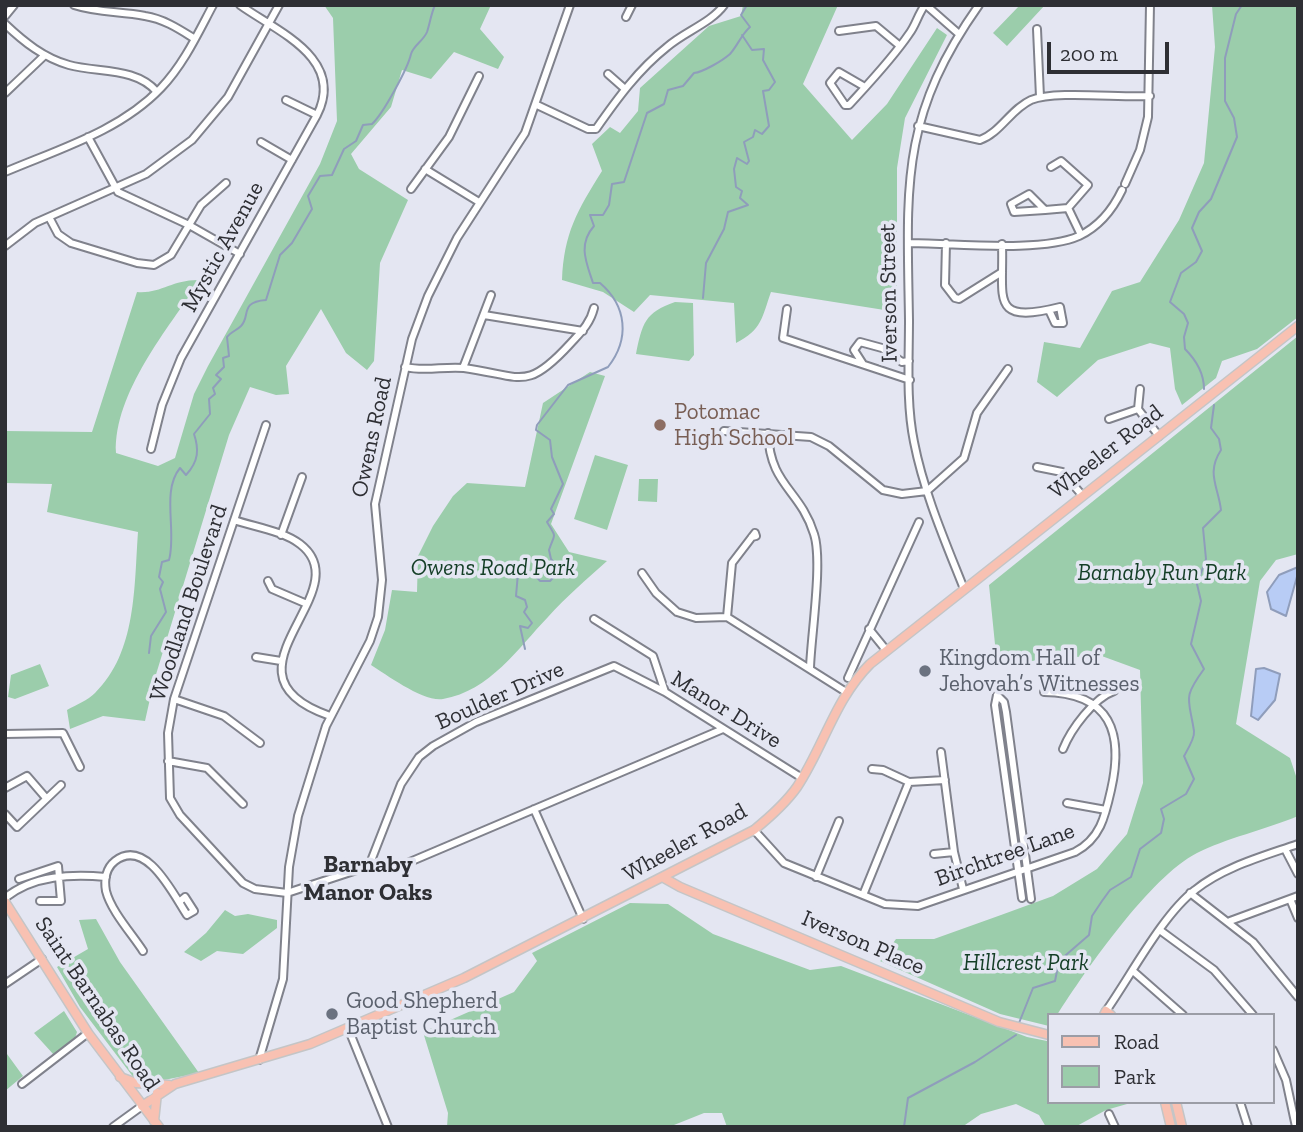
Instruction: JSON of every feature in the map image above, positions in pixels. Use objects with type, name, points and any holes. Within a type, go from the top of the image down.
[{"type":"main road","name":"Wheeler Road","points":[[142,1105],[175,1084],[259,1060],[348,1028],[492,965],[754,830],[780,807],[802,778],[846,692],[886,650],[1298,326]]},
{"type":"main road","name":"Iverson Place","points":[[664,878],[676,886],[989,1018],[1048,1035]]},
{"type":"main road","name":"Saint Barnabas Road","points":[[7,898],[88,1033],[157,1124]]},
{"type":"main road","points":[[120,1077],[136,1083],[175,1084]]},
{"type":"main road","points":[[157,1093],[157,1124]]},
{"type":"main road","points":[[1165,1104],[1171,1127]]},
{"type":"main road","points":[[1176,1104],[1182,1127]]},
{"type":"street","points":[[5,16],[14,5]]},
{"type":"street","points":[[74,5],[99,11],[147,16],[170,24],[195,39]]},
{"type":"street","points":[[5,172],[113,125],[157,92],[180,64],[213,5]]},
{"type":"street","points":[[240,5],[270,26]]},
{"type":"street","points":[[5,246],[17,235],[49,218],[146,174],[197,135],[228,97],[270,26],[279,5]]},
{"type":"street","name":"Owens Road","points":[[259,1060],[283,979],[287,893],[298,816],[330,716],[370,641],[378,617],[382,580],[375,504],[405,367],[428,296],[479,202],[514,153],[537,105],[570,5]]},
{"type":"street","points":[[626,17],[632,5]]},
{"type":"street","points":[[537,105],[588,129],[596,129],[625,89],[664,49],[724,5]]},
{"type":"street","points":[[865,88],[839,72],[830,83],[845,104],[849,105],[865,88],[900,46],[926,5],[959,34]]},
{"type":"street","name":"Iverson Street","points":[[964,589],[927,491],[912,431],[909,380],[909,178],[918,125],[930,91],[959,34],[979,5]]},
{"type":"street","points":[[908,243],[1049,243],[1081,235],[1111,210],[1124,187],[1144,138],[1150,96],[1150,5]]},
{"type":"street","points":[[5,24],[45,55],[68,65],[129,74],[152,86],[157,92]]},
{"type":"street","name":"Mystic Avenue","points":[[150,450],[172,379],[317,115],[323,98],[317,63],[300,44],[270,26]]},
{"type":"street","points":[[839,31],[876,26],[900,46]]},
{"type":"street","points":[[1037,29],[1040,97]]},
{"type":"street","points":[[5,93],[45,55]]},
{"type":"street","points":[[608,74],[625,89]]},
{"type":"street","points":[[411,189],[458,122],[479,76]]},
{"type":"street","points":[[918,125],[962,138],[983,139],[1020,106],[1040,97],[1150,96]]},
{"type":"street","points":[[286,100],[317,115]]},
{"type":"street","points":[[88,136],[114,189],[189,225],[240,254]]},
{"type":"street","points":[[261,142],[292,160]]},
{"type":"street","points":[[1045,210],[1029,194],[1011,206],[1016,212],[1045,210],[1068,208],[1088,184],[1061,161],[1051,167]]},
{"type":"street","points":[[425,169],[479,202]]},
{"type":"street","points":[[49,218],[58,234],[71,243],[150,265],[159,264],[171,255],[207,198],[226,183]]},
{"type":"street","points":[[1068,208],[1081,235]]},
{"type":"street","points":[[947,243],[945,285],[955,298],[960,299],[1002,272]]},
{"type":"street","points":[[1002,244],[1002,296],[1012,311],[1029,314],[1049,310]]},
{"type":"street","points":[[463,368],[491,295]]},
{"type":"street","points":[[405,367],[428,371],[463,368],[532,376],[550,367],[583,331],[594,308]]},
{"type":"street","points":[[787,309],[783,338],[909,380]]},
{"type":"street","points":[[484,315],[583,331]]},
{"type":"street","points":[[864,365],[855,350],[860,342],[882,348],[902,362],[909,361]]},
{"type":"street","points":[[724,431],[801,435],[820,440],[883,490],[902,494],[927,491],[964,458],[977,412],[1008,369]]},
{"type":"street","points":[[1140,389],[1138,410],[1159,436]]},
{"type":"street","points":[[1109,419],[1138,410]]},
{"type":"street","name":"Woodland Boulevard","points":[[266,425],[174,699],[169,723],[168,761],[172,803],[207,846],[247,886],[287,893],[369,866],[391,867],[405,864],[723,729]]},
{"type":"street","points":[[768,433],[773,469],[807,514],[817,544],[810,668]]},
{"type":"street","points":[[1037,467],[1062,472],[1082,495]]},
{"type":"street","points":[[281,535],[302,477]]},
{"type":"street","points":[[234,520],[281,535],[300,545],[310,557],[315,582],[281,661],[283,678],[293,697],[307,708],[330,716]]},
{"type":"street","points":[[848,678],[919,522]]},
{"type":"street","points":[[727,617],[733,563],[752,537]]},
{"type":"street","points":[[642,573],[663,601],[684,615],[702,619],[727,617],[846,692]]},
{"type":"street","points":[[268,581],[272,589],[307,604]]},
{"type":"street","points":[[594,619],[653,656],[665,692]]},
{"type":"street","points":[[869,629],[886,650]]},
{"type":"street","points":[[256,657],[281,661]]},
{"type":"street","name":"Boulder Drive","points":[[369,866],[401,784],[419,757],[433,746],[476,722],[611,666],[630,673]]},
{"type":"street","name":"Manor Drive","points":[[630,673],[802,778]]},
{"type":"street","points":[[1063,749],[1073,731],[1095,706],[1114,691]]},
{"type":"street","points":[[1044,692],[1072,694],[1095,706]]},
{"type":"street","points":[[1022,898],[995,705],[997,695],[1004,702],[1006,712],[1031,899]]},
{"type":"street","points":[[174,699],[224,716],[260,743]]},
{"type":"street","name":"Birchtree Lane","points":[[754,830],[779,860],[885,904],[908,908],[1027,870],[1084,848],[1098,832],[1106,810],[1118,752],[1110,724],[1095,706]]},
{"type":"street","points":[[5,734],[63,733],[80,767]]},
{"type":"street","points":[[941,752],[954,852],[963,889]]},
{"type":"street","points":[[168,761],[207,768],[243,804]]},
{"type":"street","points":[[872,769],[883,770],[909,782],[945,780]]},
{"type":"street","points":[[5,788],[27,776],[46,798]]},
{"type":"street","points":[[863,895],[909,782]]},
{"type":"street","points":[[5,814],[17,827],[61,785]]},
{"type":"street","points":[[1067,803],[1106,810]]},
{"type":"street","points":[[534,809],[583,919]]},
{"type":"street","points":[[816,877],[839,821]]},
{"type":"street","points":[[1108,1013],[1161,930],[1190,893],[1220,874],[1298,844]]},
{"type":"street","points":[[1284,849],[1298,874]]},
{"type":"street","points":[[934,855],[954,852]]},
{"type":"street","points":[[143,951],[107,894],[106,877],[115,861],[125,855],[137,855],[155,870],[187,915]]},
{"type":"street","points":[[19,878],[58,866],[61,876],[61,901],[40,901]]},
{"type":"street","points":[[7,898],[24,886],[61,876],[106,877]]},
{"type":"street","points":[[1190,893],[1230,921],[1264,954],[1298,998]]},
{"type":"street","points":[[1230,921],[1298,896]]},
{"type":"street","points":[[1290,899],[1298,918]]},
{"type":"street","points":[[1161,930],[1214,970],[1251,1013]]},
{"type":"street","points":[[5,984],[42,959]]},
{"type":"street","points":[[1133,971],[1182,1013]]},
{"type":"street","points":[[348,1028],[388,1127]]},
{"type":"street","points":[[22,1084],[88,1033]]},
{"type":"street","points":[[1275,1055],[1286,1080],[1296,1127]]},
{"type":"street","points":[[1241,1104],[1248,1127]]},
{"type":"street","points":[[113,1127],[142,1105]]},
{"type":"street","points":[[1110,1114],[1115,1127]]},
{"type":"green space","points":[[324,5],[491,5],[480,29],[504,57],[498,69],[454,52],[431,79],[402,70],[391,107],[351,154],[359,169],[408,200],[380,263],[374,361],[367,370],[346,353],[321,309],[286,366],[289,394],[276,395],[250,387],[229,435],[154,681],[145,721],[103,716],[70,729],[67,710],[92,696],[109,677],[126,638],[134,596],[138,532],[47,512],[52,484],[5,483],[5,431],[92,432],[137,292],[200,280],[145,362],[133,384],[118,430],[116,453],[158,466],[175,458],[194,394],[320,164],[337,121],[333,18]]},
{"type":"green space","points":[[743,5],[838,5],[803,84],[852,140],[887,104],[937,28],[947,35],[905,118],[897,168],[897,312],[771,292],[756,328],[736,343],[734,303],[650,295],[634,312],[603,292],[562,280],[563,263],[573,223],[602,171],[592,144],[610,127],[620,133],[638,111],[640,88],[709,26],[741,16]]},
{"type":"green space","points":[[1020,5],[1045,5],[1007,46],[993,33]]},
{"type":"green space","points":[[1212,5],[1298,5],[1298,317],[1257,349],[1222,361],[1216,378],[1182,405],[1175,389],[1170,348],[1150,343],[1098,360],[1057,397],[1037,382],[1044,342],[1080,348],[1112,291],[1140,282],[1179,220],[1204,163],[1215,47]]},
{"type":"green space","points":[[675,302],[693,303],[694,355],[689,361],[636,354],[646,321],[657,310]]},
{"type":"green space","name":"Barnaby Run Park","points":[[1298,336],[1298,554],[1276,560],[1260,581],[1236,724],[1290,758],[1298,782],[1298,816],[1208,848],[1179,865],[1159,882],[1120,926],[1058,1013],[1048,1013],[1048,1026],[1000,1014],[880,961],[896,939],[934,939],[1053,896],[1097,869],[1127,834],[1143,783],[1140,670],[1099,655],[997,664],[989,585]]},
{"type":"green space","name":"Owens Road Park","points":[[590,372],[605,376],[551,524],[569,552],[607,561],[562,602],[502,667],[475,687],[460,694],[435,699],[406,687],[371,665],[385,630],[392,590],[417,592],[418,556],[433,526],[453,496],[467,483],[525,487],[543,403]]},
{"type":"green space","points":[[595,455],[628,465],[607,530],[574,519]]},
{"type":"green space","points":[[639,479],[658,479],[657,502],[638,501]]},
{"type":"green space","points":[[40,664],[49,686],[15,699],[8,697],[11,675]]},
{"type":"green space","points":[[630,903],[668,904],[713,934],[810,970],[841,966],[1027,1037],[1047,1041],[1048,1104],[1127,1104],[1106,1110],[1075,1127],[1046,1127],[1039,1115],[1016,1104],[981,1114],[962,1127],[727,1127],[722,1113],[704,1113],[669,1127],[447,1127],[448,1113],[423,1032],[514,992],[537,961],[532,953]]},
{"type":"green space","points":[[225,910],[235,916],[248,914],[277,920],[277,928],[243,954],[217,951],[201,961],[184,952],[206,933]]},
{"type":"green space","points":[[96,919],[120,962],[199,1073],[159,1081],[134,1078],[80,1007],[57,967],[88,949],[79,920]]},
{"type":"green space","points":[[64,1011],[77,1032],[75,1038],[54,1055],[34,1033]]},
{"type":"green space","points":[[7,1054],[23,1076],[5,1091],[5,1055]]},
{"type":"water","points":[[1298,567],[1286,616],[1271,609],[1267,592],[1279,575]]},
{"type":"water","points":[[1264,668],[1280,674],[1275,700],[1258,720],[1251,716],[1256,669]]},
{"type":"waterway","points":[[149,653],[151,636],[166,612],[160,589],[163,582],[159,577],[162,562],[169,560],[171,549],[171,488],[180,468],[186,475],[196,460],[197,445],[194,434],[210,414],[209,399],[215,394],[213,388],[221,379],[216,375],[224,367],[223,358],[229,356],[227,337],[244,322],[249,306],[266,300],[280,255],[292,243],[312,209],[308,196],[320,176],[332,175],[344,149],[356,141],[363,125],[372,124],[382,111],[400,80],[412,51],[424,38],[435,5]]},
{"type":"waterway","points":[[525,649],[520,626],[528,628],[532,623],[524,612],[527,607],[525,600],[516,596],[518,573],[533,574],[540,581],[550,581],[560,570],[551,559],[549,550],[554,536],[547,522],[554,514],[551,509],[563,484],[552,457],[550,440],[536,430],[537,425],[568,385],[608,367],[620,345],[622,334],[616,302],[600,283],[593,283],[586,262],[586,240],[594,226],[590,215],[603,215],[609,205],[612,184],[624,182],[647,113],[664,104],[668,90],[683,86],[694,73],[717,63],[733,51],[750,27],[741,15],[747,5]]},
{"type":"waterway","points":[[1204,389],[1199,367],[1185,349],[1184,337],[1188,323],[1184,314],[1170,302],[1181,273],[1196,262],[1202,251],[1192,228],[1199,212],[1211,199],[1237,137],[1234,118],[1225,101],[1225,58],[1236,14],[1242,5]]},
{"type":"waterway","points":[[703,298],[706,263],[724,229],[728,212],[748,205],[740,198],[742,191],[736,187],[734,169],[737,158],[747,164],[749,161],[744,142],[753,137],[755,130],[762,134],[769,126],[763,91],[769,90],[775,82],[763,60],[764,49],[752,50],[742,35]]},
{"type":"waterway","points":[[1019,1023],[1033,988],[1055,981],[1059,961],[1089,935],[1092,916],[1102,901],[1110,890],[1131,877],[1140,849],[1161,833],[1164,819],[1161,809],[1186,794],[1194,779],[1184,756],[1194,734],[1189,705],[1190,693],[1204,669],[1191,644],[1201,601],[1197,584],[1206,559],[1203,528],[1221,510],[1214,480],[1214,466],[1221,450],[1219,439],[1211,428],[1214,405]]},
{"type":"waterway","points":[[904,1127],[908,1098],[975,1062],[1016,1035]]},
{"type":"place","name":"Potomac High School","points":[[660,425]]},
{"type":"place","name":"Kingdom Hall of Jehovah’s Witnesses","points":[[925,671]]},
{"type":"place","name":"Good Shepherd Baptist Church","points":[[332,1014]]},
{"type":"district","name":"Barnaby Manor Oaks","points":[[368,879]]},
{"type":"park label","name":"Hillcrest Park","points":[[1026,963]]}]
